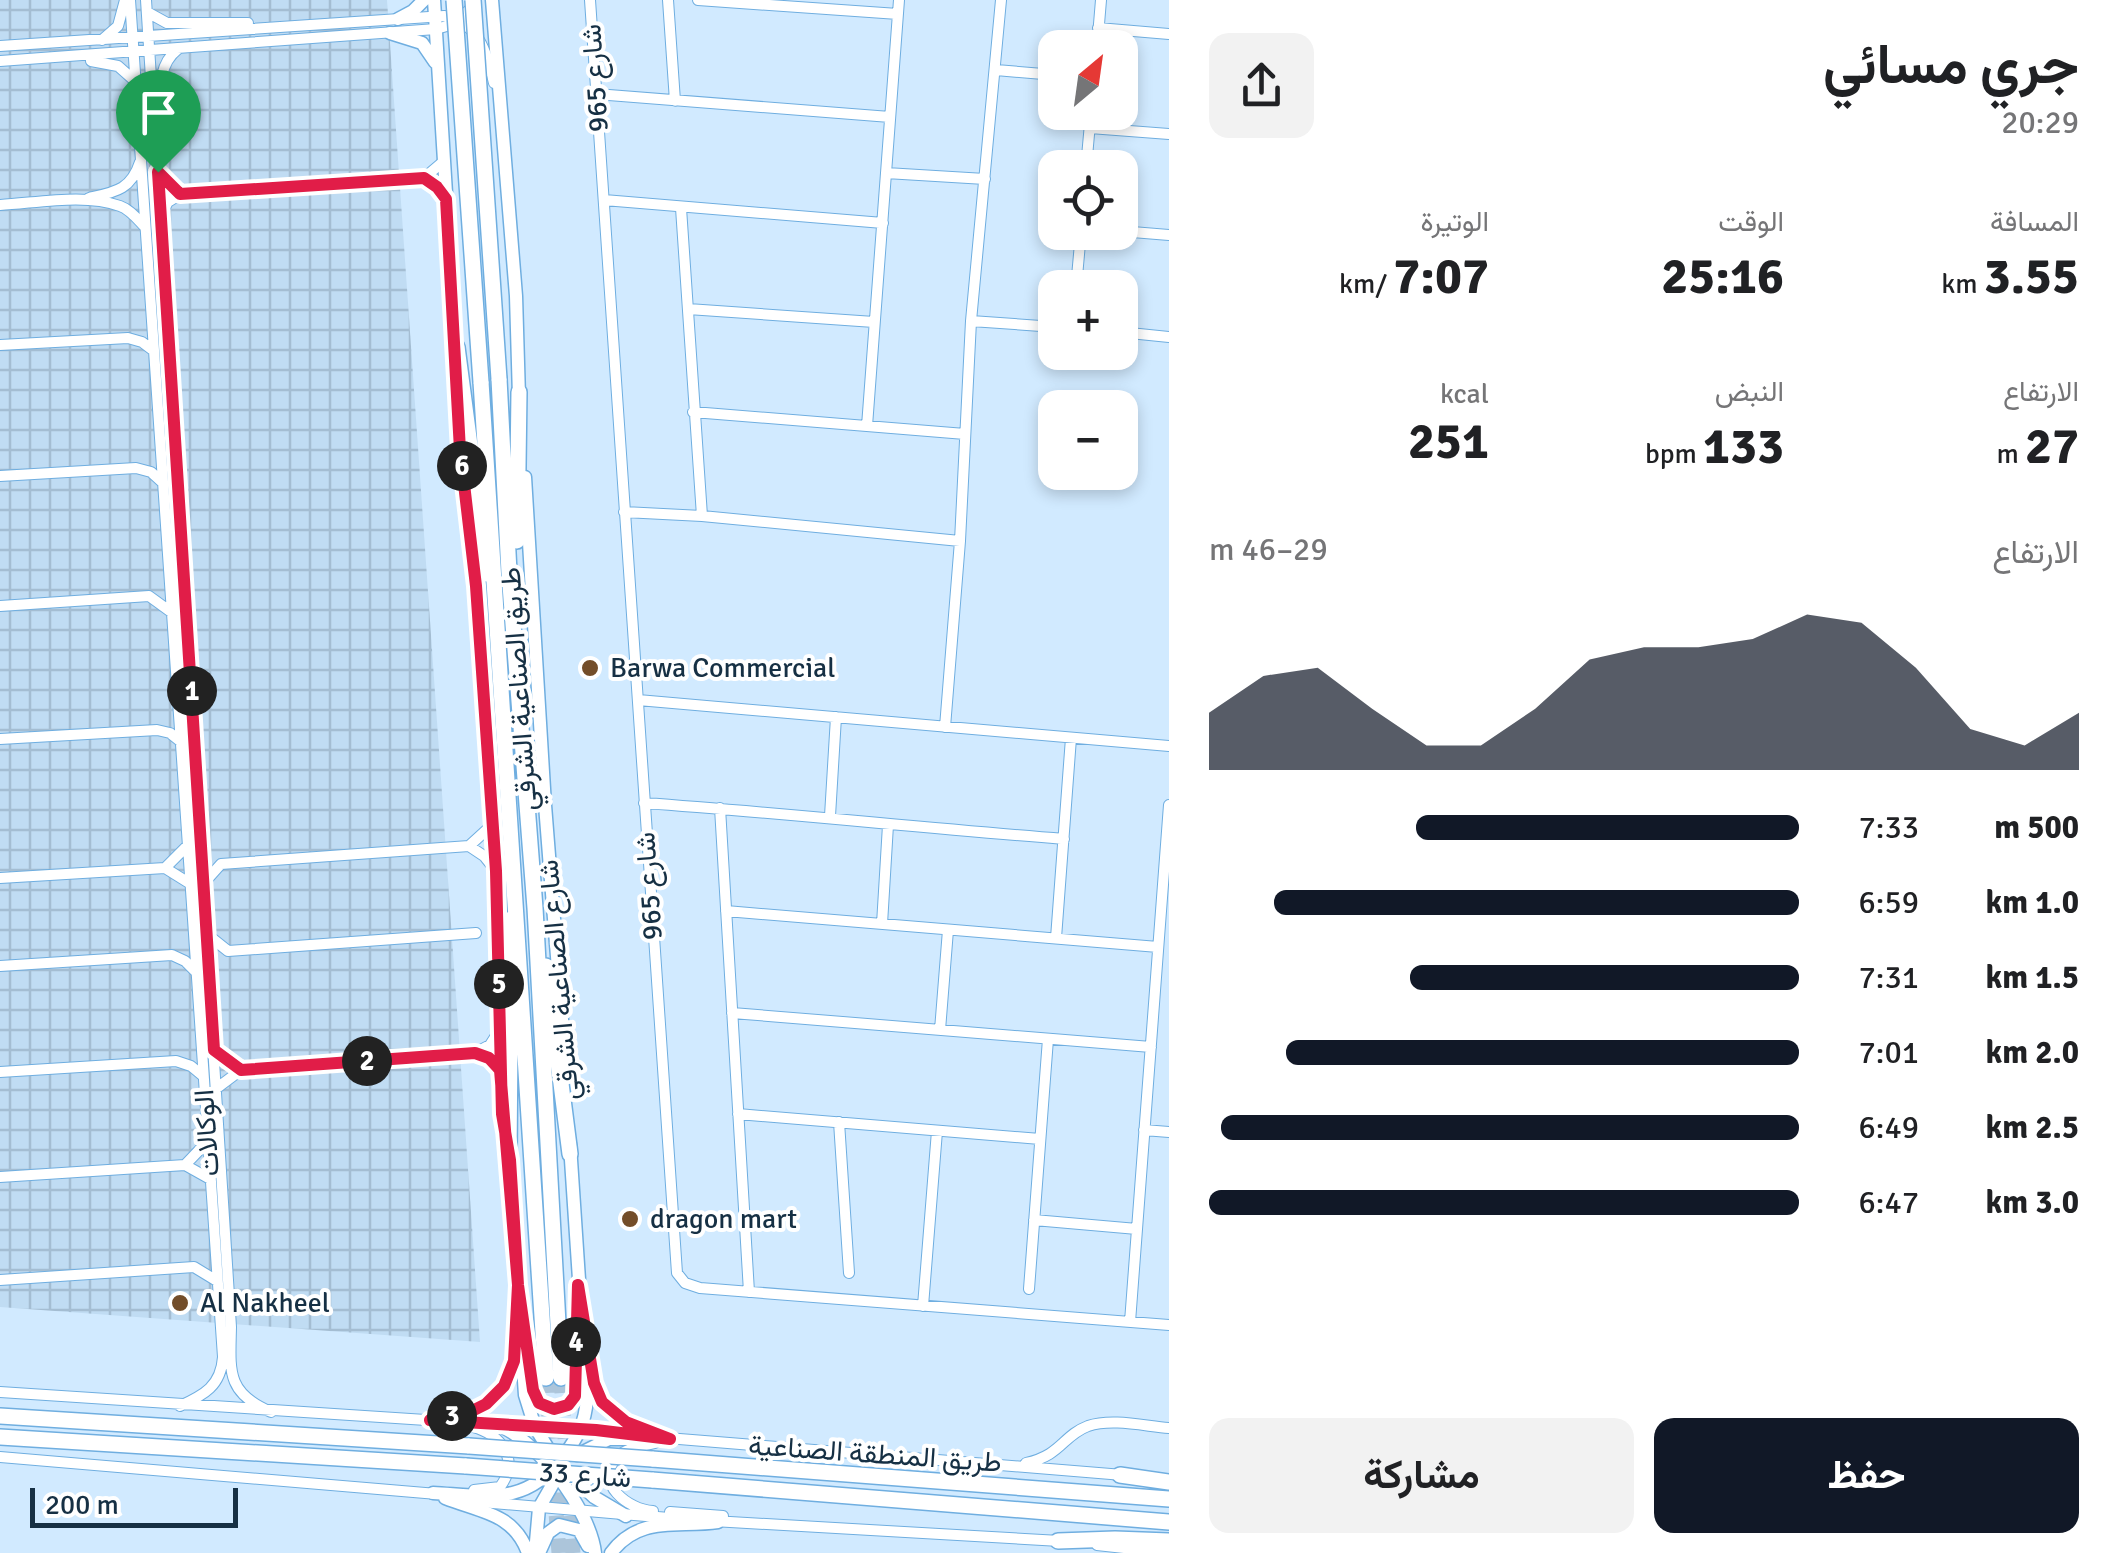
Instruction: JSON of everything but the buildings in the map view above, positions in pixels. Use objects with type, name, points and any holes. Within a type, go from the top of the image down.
[{"type":"highway","name":"طريق الصناعية الشرقي","points":[[454,0],[513,880],[553,1378],[535,908],[475,0]]},
{"type":"highway","points":[[456,347],[482,544],[496,617]]},
{"type":"highway","points":[[514,615],[519,392]]},
{"type":"highway","points":[[510,1160],[509,940],[513,880]]},
{"type":"highway","points":[[535,908],[542,931],[570,1154]]},
{"type":"highway","name":"شارع 33","points":[[0,1416],[652,1459],[1169,1499]]},
{"type":"highway","name":"شارع 33","points":[[0,1437],[466,1466],[1169,1522]]},
{"type":"highway","points":[[1120,1474],[1169,1479]]},
{"type":"highway","points":[[1058,1541],[1169,1541]]},
{"type":"main road","points":[[398,19],[424,0]]},
{"type":"main road","name":"طريق الصناعية الشرقي","points":[[434,0],[460,450],[477,603],[496,871],[502,1114],[510,1160],[518,1285]]},
{"type":"main road","name":"طريق الصناعية الشرقي","points":[[492,0],[516,296],[545,805]]},
{"type":"main road","points":[[390,33],[422,43],[432,54],[439,80]]},
{"type":"main road","points":[[439,80],[457,60],[472,60],[484,70],[498,99]]},
{"type":"main road","name":"شارع الصناعية الشرقي","points":[[545,805],[570,1154]]},
{"type":"main road","points":[[534,1553],[540,1508],[557,1469],[582,1429],[587,1399],[570,1154]]},
{"type":"main road","points":[[518,1285],[535,1397],[543,1406],[554,1409],[568,1405],[576,1391],[578,1285]]},
{"type":"main road","points":[[430,1420],[477,1408],[504,1386],[514,1361],[518,1285]]},
{"type":"main road","points":[[518,1285],[525,1394],[534,1427],[583,1511],[592,1553]]},
{"type":"main road","points":[[578,1285],[594,1383],[602,1402],[626,1422],[670,1439]]},
{"type":"main road","points":[[495,1424],[526,1440],[557,1469],[626,1516]]},
{"type":"main road","points":[[433,1493],[510,1495],[535,1485],[589,1446],[609,1439],[670,1439]]},
{"type":"main road","points":[[433,1493],[504,1519],[534,1553]]},
{"type":"main road","points":[[611,1553],[627,1536],[648,1525],[718,1522]]},
{"type":"main road","points":[[534,1553],[559,1525],[584,1534],[592,1553]]},
{"type":"street","name":"الوكالات","points":[[128,0],[223,1358],[217,1382]]},
{"type":"street","name":"الوكالات","points":[[101,41],[118,26],[128,0]]},
{"type":"street","points":[[459,20],[475,0]]},
{"type":"street","name":"شارع 965","points":[[590,0],[675,1267],[680,1278],[692,1286],[1169,1326]]},
{"type":"street","points":[[668,0],[675,102]]},
{"type":"street","points":[[698,0],[898,14]]},
{"type":"street","points":[[866,426],[899,0]]},
{"type":"street","points":[[945,727],[960,541],[971,321],[1001,0]]},
{"type":"street","points":[[1101,0],[1098,28],[1169,34]]},
{"type":"street","name":"الوكالات","points":[[146,6],[232,1328],[230,1367],[238,1391]]},
{"type":"street","points":[[146,6],[167,23],[244,22],[269,26]]},
{"type":"street","points":[[0,46],[269,26],[398,19],[436,22]]},
{"type":"street","points":[[0,61],[390,33],[459,20],[483,44],[498,99]]},
{"type":"street","name":"الوكالات","points":[[156,155],[162,114],[161,72],[164,62],[178,49]]},
{"type":"street","points":[[70,57],[118,66],[136,82]]},
{"type":"street","points":[[996,70],[1038,74]]},
{"type":"street","points":[[596,94],[890,117]]},
{"type":"street","points":[[1116,130],[1169,134]]},
{"type":"street","points":[[78,201],[123,189],[133,178],[141,158]]},
{"type":"street","points":[[160,215],[168,202],[180,194],[424,178],[444,161]]},
{"type":"street","points":[[158,172],[180,194]]},
{"type":"street","points":[[886,173],[985,179]]},
{"type":"street","points":[[424,178],[446,199]]},
{"type":"street","points":[[604,200],[882,223]]},
{"type":"street","points":[[0,205],[78,201],[122,207],[146,227]]},
{"type":"street","points":[[682,208],[702,516]]},
{"type":"street","points":[[1138,232],[1169,235]]},
{"type":"street","points":[[688,308],[874,322]]},
{"type":"street","points":[[128,338],[152,320]]},
{"type":"street","points":[[971,321],[1038,326]]},
{"type":"street","points":[[1138,334],[1169,337]]},
{"type":"street","points":[[0,345],[128,338],[154,351]]},
{"type":"street","points":[[694,412],[965,434]]},
{"type":"street","points":[[136,468],[150,460],[160,446]]},
{"type":"street","points":[[0,476],[136,468],[151,472],[162,482]]},
{"type":"street","points":[[624,512],[960,541]]},
{"type":"street","points":[[149,596],[169,576]]},
{"type":"street","points":[[0,606],[149,596],[171,612]]},
{"type":"street","points":[[638,700],[1169,746]]},
{"type":"street","points":[[157,730],[178,709]]},
{"type":"street","points":[[830,816],[836,717]]},
{"type":"street","points":[[0,739],[157,730],[180,741]]},
{"type":"street","points":[[1056,938],[1071,738]]},
{"type":"street","points":[[644,802],[1064,839]]},
{"type":"street","points":[[1130,1322],[1169,805]]},
{"type":"street","points":[[720,808],[749,1292]]},
{"type":"street","points":[[469,846],[492,825]]},
{"type":"street","points":[[882,924],[888,825]]},
{"type":"street","points":[[165,868],[187,846]]},
{"type":"street","points":[[204,883],[222,864],[469,846],[496,871]]},
{"type":"street","points":[[202,848],[222,864]]},
{"type":"street","points":[[0,878],[165,868],[190,883]]},
{"type":"street","points":[[726,912],[1158,947]]},
{"type":"street","points":[[940,1030],[948,930]]},
{"type":"street","points":[[209,969],[228,951],[476,933]]},
{"type":"street","points":[[172,956],[193,934]]},
{"type":"street","points":[[207,934],[228,951]]},
{"type":"street","points":[[0,966],[172,956],[195,971]]},
{"type":"street","points":[[732,1012],[1150,1047]]},
{"type":"street","points":[[475,1053],[490,1045],[499,1030]]},
{"type":"street","points":[[1029,1289],[1048,1038]]},
{"type":"street","points":[[0,1072],[176,1060],[190,1053],[200,1041]]},
{"type":"street","points":[[214,1050],[241,1070]]},
{"type":"street","points":[[217,1088],[241,1070],[475,1053],[489,1058],[500,1070]]},
{"type":"street","points":[[176,1060],[203,1076]]},
{"type":"street","points":[[738,1114],[1040,1140]]},
{"type":"street","points":[[839,1122],[849,1274]]},
{"type":"street","points":[[1144,1130],[1169,1132]]},
{"type":"street","points":[[923,1306],[937,1131]]},
{"type":"street","points":[[185,1165],[207,1142]]},
{"type":"street","points":[[0,1177],[185,1165],[210,1179]]},
{"type":"street","points":[[1034,1220],[1137,1228]]},
{"type":"street","points":[[194,1267],[214,1244]]},
{"type":"street","points":[[0,1280],[194,1267],[217,1281]]},
{"type":"street","points":[[180,1406],[202,1396],[217,1382],[226,1392],[238,1391],[271,1412]]},
{"type":"street","name":"شارع 33","points":[[0,1392],[582,1429]]},
{"type":"street","points":[[433,1493],[496,1488],[506,1478],[508,1456],[501,1441],[486,1430],[456,1422]]},
{"type":"street","points":[[1015,1465],[1052,1455],[1080,1430],[1106,1422],[1169,1428]]},
{"type":"street","name":"طريق المنطقة الصناعية","points":[[582,1429],[1120,1474]]},
{"type":"street","points":[[670,1439],[628,1450],[616,1459],[610,1483],[620,1498],[646,1511],[732,1516],[757,1524],[1058,1541],[1169,1553]]},
{"type":"street","name":"شارع 33","points":[[0,1458],[433,1493],[480,1503],[626,1516],[757,1524]]},
{"type":"shaded area","points":[[0,0],[387,0],[480,1342],[0,1307]]},
{"type":"tunnel","points":[[546,1378],[559,1553]]},
{"type":"tunnel","points":[[561,1378],[573,1553]]},
{"type":"place","name":"Barwa Commercial","points":[[590,668]]},
{"type":"place","name":"dragon mart","points":[[630,1219]]},
{"type":"place","name":"Al Nakheel","points":[[180,1303]]},
{"type":"route","points":[[158,172],[180,194],[424,178],[446,199],[460,450],[485,690],[499,919],[500,1070],[500,1097],[510,1160],[518,1285],[533,1390],[539,1403],[554,1409],[568,1405],[575,1396],[578,1285],[596,1392],[610,1412],[670,1439],[596,1430],[430,1420],[470,1412],[486,1404],[504,1386],[514,1361],[518,1285],[510,1160],[500,1070],[489,1058],[475,1053],[241,1070],[214,1050],[158,172]]}]
